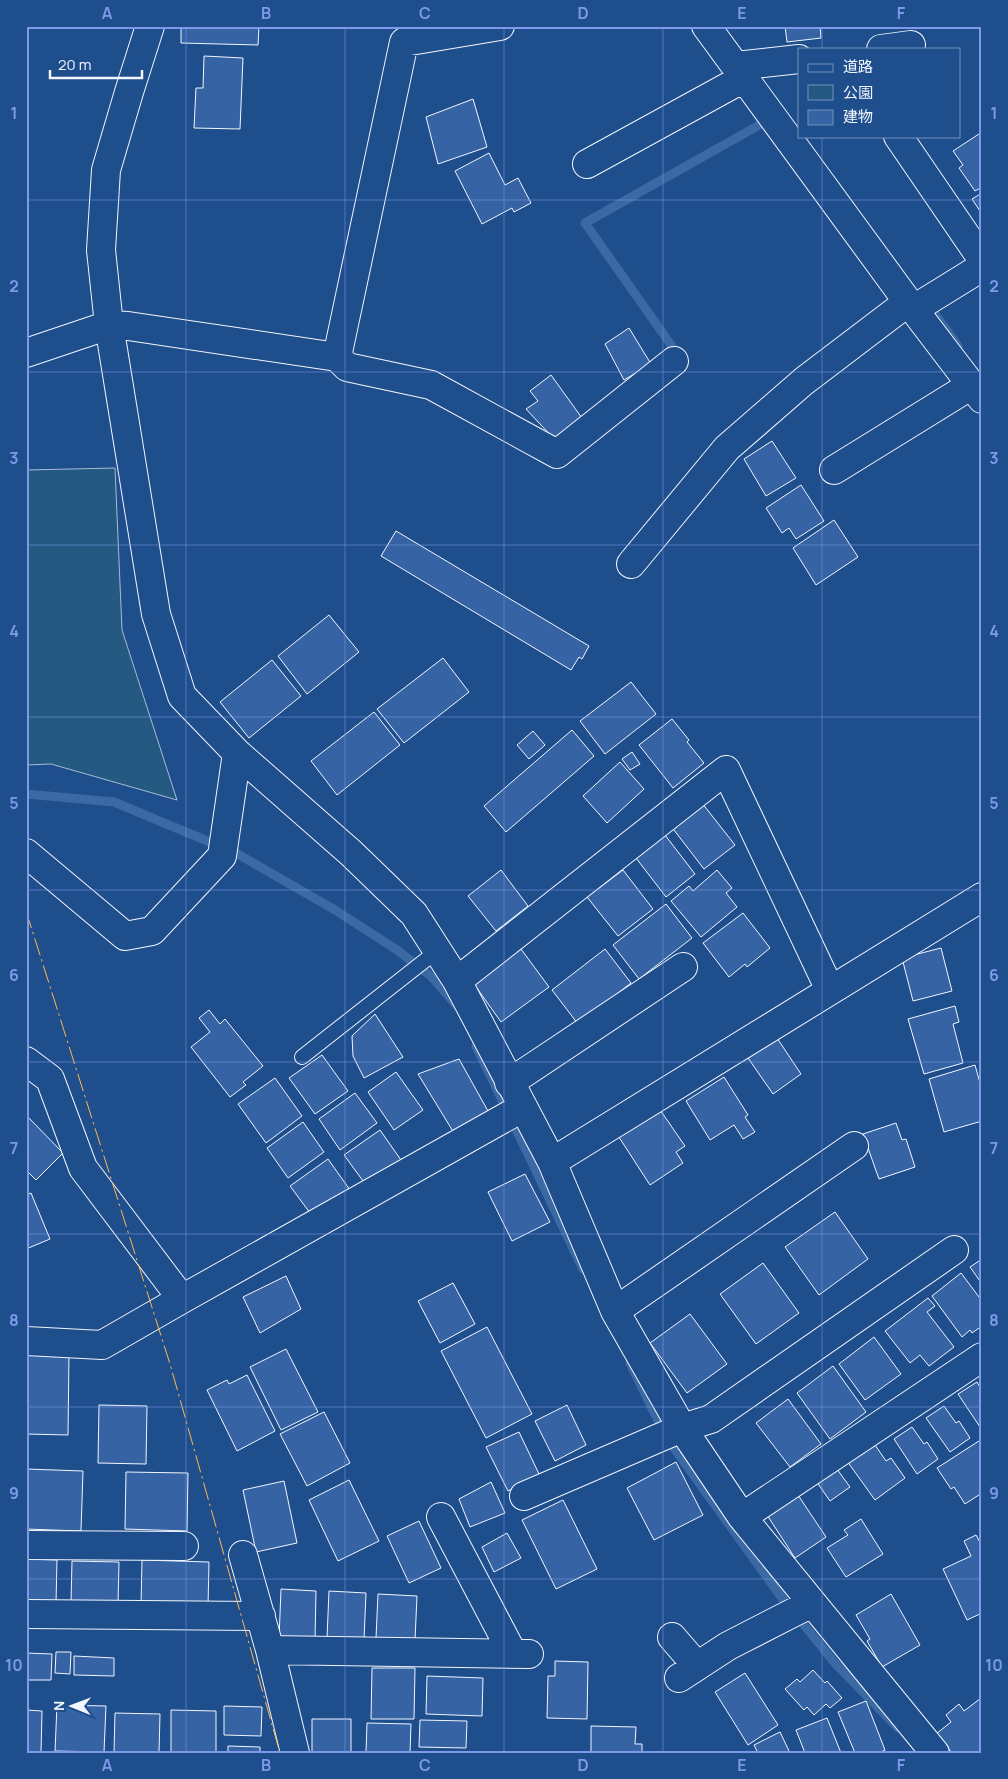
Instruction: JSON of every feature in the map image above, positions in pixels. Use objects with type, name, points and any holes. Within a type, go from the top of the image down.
[{"type":"street","points":[[150,26],[106,170],[102,250],[111,335],[156,614],[182,696],[237,753],[351,853],[414,914],[436,952],[457,981],[521,1108],[552,1162],[615,1311],[681,1428],[742,1517],[935,1753]]},
{"type":"street","points":[[337,357],[404,42],[500,26]]},
{"type":"street","points":[[706,26],[976,392],[834,470]]},
{"type":"street","points":[[888,48],[911,45]]},
{"type":"street","points":[[587,164],[740,72],[798,59]]},
{"type":"street","points":[[899,138],[982,259]]},
{"type":"street","points":[[632,564],[727,448],[804,381],[911,306],[982,267]]},
{"type":"street","points":[[26,353],[111,335],[128,326],[337,357],[347,368],[431,385],[557,454],[674,361]]},
{"type":"street","points":[[26,853],[125,936],[152,931],[223,848],[237,753]]},
{"type":"street","points":[[457,981],[726,770],[830,990]]},
{"type":"street","points":[[552,1162],[982,897]]},
{"type":"street","points":[[509,1083],[683,967]]},
{"type":"street","points":[[26,1061],[50,1079],[83,1168],[182,1298]]},
{"type":"street","points":[[26,1342],[102,1345],[182,1298],[521,1108]]},
{"type":"street","points":[[615,1311],[854,1146]]},
{"type":"street","points":[[524,1496],[681,1428],[712,1419],[954,1250]]},
{"type":"street","points":[[742,1517],[982,1357]]},
{"type":"street","points":[[270,1650],[521,1654],[441,1517]]},
{"type":"street","points":[[26,1545],[184,1546]]},
{"type":"street","points":[[242,1555],[261,1616],[296,1753]]},
{"type":"street","points":[[672,1637],[688,1672],[728,1646],[811,1603]]},
{"type":"street","points":[[26,1614],[261,1616]]},
{"type":"lane","points":[[302,1057],[436,952]]},
{"type":"green space","points":[[115,468],[122,630],[177,800],[51,764],[26,765],[26,470]]},
{"type":"building","points":[[181,26],[259,26],[258,45],[181,43]]},
{"type":"building","points":[[785,26],[820,26],[821,38],[787,42]]},
{"type":"building","points":[[204,56],[243,58],[240,129],[194,128],[196,88],[203,88]]},
{"type":"building","points":[[473,99],[487,147],[438,164],[426,117]]},
{"type":"building","points":[[982,132],[982,187],[975,191],[959,168],[963,165],[953,151]]},
{"type":"building","points":[[489,153],[505,185],[518,178],[531,203],[514,212],[512,208],[482,224],[455,171]]},
{"type":"building","points":[[982,193],[982,214],[972,199]]},
{"type":"building","points":[[629,328],[651,364],[624,380],[605,344]]},
{"type":"building","points":[[551,375],[582,418],[555,440],[526,409],[538,401],[530,391]]},
{"type":"building","points":[[772,441],[796,478],[766,496],[744,459]]},
{"type":"building","points":[[801,485],[824,521],[796,539],[789,528],[782,533],[766,508]]},
{"type":"building","points":[[834,520],[858,557],[816,585],[793,548]]},
{"type":"building","points":[[396,531],[589,646],[582,659],[579,657],[571,670],[381,556]]},
{"type":"building","points":[[329,615],[359,652],[307,694],[278,656]]},
{"type":"building","points":[[443,658],[469,692],[404,743],[377,709]]},
{"type":"building","points":[[272,660],[301,696],[249,738],[220,702]]},
{"type":"building","points":[[631,682],[656,714],[605,754],[580,721]]},
{"type":"building","points":[[374,712],[400,745],[337,795],[311,761]]},
{"type":"building","points":[[672,719],[704,763],[673,788],[639,745]]},
{"type":"building","points":[[572,730],[594,756],[506,832],[484,806]]},
{"type":"building","points":[[533,731],[545,745],[529,759],[517,745]]},
{"type":"building","points":[[632,752],[640,764],[630,770],[622,759]]},
{"type":"building","points":[[620,762],[644,789],[607,823],[583,796]]},
{"type":"building","points":[[698,798],[735,845],[704,869],[667,821]]},
{"type":"building","points":[[665,835],[695,874],[666,897],[636,858]]},
{"type":"building","points":[[501,870],[528,906],[496,931],[468,896]]},
{"type":"building","points":[[623,870],[653,909],[618,936],[587,897]]},
{"type":"building","points":[[717,870],[732,888],[726,893],[737,907],[701,937],[671,901],[689,886],[693,891]]},
{"type":"building","points":[[666,904],[692,938],[639,979],[613,945]]},
{"type":"building","points":[[743,913],[770,948],[747,967],[745,964],[729,977],[703,943]]},
{"type":"building","points":[[941,948],[952,991],[913,1001],[902,958]]},
{"type":"building","points":[[521,949],[549,987],[501,1022],[474,984]]},
{"type":"building","points":[[605,949],[631,983],[578,1024],[552,990]]},
{"type":"building","points":[[955,1006],[959,1022],[953,1024],[963,1063],[924,1074],[908,1019]]},
{"type":"building","points":[[209,1010],[220,1024],[225,1019],[263,1066],[243,1082],[246,1085],[230,1097],[191,1047],[210,1032],[199,1018]]},
{"type":"building","points":[[375,1014],[403,1057],[364,1078],[353,1056],[352,1036]]},
{"type":"building","points":[[777,1038],[801,1074],[773,1094],[748,1058]]},
{"type":"building","points":[[322,1055],[348,1091],[315,1114],[289,1078]]},
{"type":"building","points":[[459,1059],[488,1111],[454,1133],[418,1074]]},
{"type":"building","points":[[975,1065],[982,1090],[982,1121],[944,1132],[929,1079]]},
{"type":"building","points":[[396,1072],[423,1110],[394,1130],[368,1092]]},
{"type":"building","points":[[724,1077],[748,1115],[745,1117],[755,1132],[743,1139],[734,1125],[710,1140],[686,1101]]},
{"type":"building","points":[[275,1078],[302,1116],[266,1143],[238,1104]]},
{"type":"building","points":[[355,1093],[377,1123],[340,1150],[319,1119]]},
{"type":"building","points":[[656,1104],[685,1146],[676,1152],[683,1163],[650,1185],[615,1131]]},
{"type":"building","points":[[26,1115],[63,1153],[36,1180],[26,1170]]},
{"type":"building","points":[[303,1122],[324,1152],[288,1178],[267,1148]]},
{"type":"building","points":[[896,1123],[902,1140],[906,1139],[915,1167],[879,1179],[863,1134]]},
{"type":"building","points":[[380,1130],[401,1160],[366,1185],[344,1155]]},
{"type":"building","points":[[328,1159],[350,1190],[313,1217],[290,1186]]},
{"type":"building","points":[[525,1174],[550,1222],[512,1241],[488,1192]]},
{"type":"building","points":[[31,1193],[50,1239],[26,1249],[26,1195]]},
{"type":"building","points":[[835,1212],[868,1259],[819,1295],[785,1247]]},
{"type":"building","points":[[982,1259],[982,1284],[970,1267]]},
{"type":"building","points":[[763,1263],[799,1313],[756,1344],[720,1294]]},
{"type":"building","points":[[961,1273],[982,1301],[982,1326],[972,1333],[970,1330],[962,1337],[932,1296]]},
{"type":"building","points":[[286,1276],[301,1309],[260,1333],[243,1297]]},
{"type":"building","points":[[453,1283],[475,1324],[440,1343],[418,1301]]},
{"type":"building","points":[[928,1298],[935,1306],[927,1312],[954,1347],[929,1366],[920,1355],[910,1363],[885,1331]]},
{"type":"building","points":[[690,1314],[727,1364],[687,1393],[650,1343]]},
{"type":"building","points":[[487,1327],[532,1414],[486,1438],[441,1351]]},
{"type":"building","points":[[874,1337],[901,1374],[865,1400],[839,1364]]},
{"type":"building","points":[[286,1349],[318,1412],[281,1430],[250,1367]]},
{"type":"building","points":[[26,1352],[69,1354],[68,1435],[26,1434]]},
{"type":"building","points":[[833,1366],[866,1412],[830,1439],[797,1393]]},
{"type":"building","points":[[247,1375],[275,1431],[237,1451],[207,1390],[227,1380],[229,1384]]},
{"type":"building","points":[[977,1382],[982,1390],[982,1430],[958,1394]]},
{"type":"building","points":[[788,1399],[821,1444],[790,1467],[756,1423]]},
{"type":"building","points":[[99,1405],[147,1406],[146,1464],[98,1463]]},
{"type":"building","points":[[567,1405],[586,1445],[555,1461],[535,1421]]},
{"type":"building","points":[[944,1406],[956,1423],[959,1421],[970,1438],[950,1452],[926,1418]]},
{"type":"building","points":[[324,1412],[350,1463],[307,1486],[280,1434]]},
{"type":"building","points":[[912,1427],[924,1444],[927,1442],[938,1459],[917,1474],[894,1439]]},
{"type":"building","points":[[519,1432],[540,1476],[508,1491],[486,1447]]},
{"type":"building","points":[[982,1439],[982,1493],[965,1504],[954,1487],[951,1489],[937,1468]]},
{"type":"building","points":[[873,1442],[886,1461],[891,1458],[905,1478],[875,1500],[847,1461]]},
{"type":"building","points":[[676,1462],[703,1515],[654,1540],[627,1488]]},
{"type":"building","points":[[834,1465],[850,1487],[830,1501],[814,1478]]},
{"type":"building","points":[[26,1469],[83,1471],[81,1531],[26,1529]]},
{"type":"building","points":[[126,1472],[188,1473],[187,1531],[125,1529]]},
{"type":"building","points":[[349,1480],[379,1541],[338,1561],[309,1500]]},
{"type":"building","points":[[284,1481],[297,1543],[256,1552],[243,1490]]},
{"type":"building","points":[[491,1482],[505,1513],[470,1527],[459,1499]]},
{"type":"building","points":[[798,1495],[826,1537],[795,1558],[767,1515]]},
{"type":"building","points":[[563,1500],[597,1569],[556,1589],[522,1520]]},
{"type":"building","points":[[861,1519],[883,1554],[846,1577],[827,1548],[848,1535],[844,1530]]},
{"type":"building","points":[[419,1521],[441,1568],[409,1583],[387,1536]]},
{"type":"building","points":[[507,1533],[521,1558],[494,1572],[482,1547]]},
{"type":"building","points":[[976,1535],[982,1546],[982,1613],[967,1620],[943,1569],[971,1556],[964,1541]]},
{"type":"building","points":[[26,1559],[57,1560],[56,1603],[26,1603]]},
{"type":"building","points":[[142,1560],[209,1562],[208,1607],[141,1605]]},
{"type":"building","points":[[72,1561],[119,1562],[118,1604],[71,1603]]},
{"type":"building","points":[[281,1589],[316,1591],[315,1641],[279,1639]]},
{"type":"building","points":[[329,1591],[366,1593],[364,1640],[327,1638]]},
{"type":"building","points":[[378,1594],[417,1596],[415,1640],[376,1638]]},
{"type":"building","points":[[891,1594],[920,1645],[882,1667],[867,1641],[870,1639],[856,1615]]},
{"type":"building","points":[[56,1652],[71,1652],[70,1674],[55,1673]]},
{"type":"building","points":[[26,1653],[52,1654],[51,1680],[26,1680]]},
{"type":"building","points":[[74,1656],[114,1658],[114,1676],[74,1675]]},
{"type":"building","points":[[555,1661],[588,1662],[587,1719],[547,1718],[548,1676],[555,1676]]},
{"type":"building","points":[[372,1668],[415,1668],[414,1719],[371,1719]]},
{"type":"building","points":[[813,1670],[825,1683],[827,1681],[842,1698],[830,1708],[826,1704],[814,1715],[807,1707],[804,1710],[785,1689],[797,1679],[800,1682]]},
{"type":"building","points":[[745,1673],[778,1725],[748,1745],[715,1692]]},
{"type":"building","points":[[427,1676],[483,1678],[482,1716],[426,1714]]},
{"type":"building","points":[[981,1698],[982,1753],[952,1753],[936,1734],[951,1722],[946,1715],[959,1704],[964,1711]]},
{"type":"building","points":[[866,1701],[885,1750],[879,1753],[855,1753],[838,1712]]},
{"type":"building","points":[[57,1705],[106,1706],[104,1752],[55,1751]]},
{"type":"building","points":[[224,1706],[262,1707],[261,1736],[224,1735]]},
{"type":"building","points":[[26,1710],[42,1711],[41,1753],[26,1753]]},
{"type":"building","points":[[171,1710],[216,1711],[216,1753],[171,1753]]},
{"type":"building","points":[[115,1713],[160,1714],[159,1753],[114,1753]]},
{"type":"building","points":[[827,1718],[841,1753],[805,1753],[796,1730]]},
{"type":"building","points":[[312,1719],[351,1719],[351,1753],[312,1753]]},
{"type":"building","points":[[420,1720],[467,1721],[466,1748],[419,1747]]},
{"type":"building","points":[[367,1723],[411,1724],[410,1753],[366,1753]]},
{"type":"building","points":[[591,1726],[636,1727],[635,1744],[642,1744],[642,1753],[591,1753]]},
{"type":"building","points":[[780,1732],[790,1753],[758,1753],[754,1745]]},
{"type":"building","points":[[228,1746],[260,1747],[260,1753],[228,1753]]},
{"type":"waterway","points":[[671,356],[676,352],[585,223],[763,123]]},
{"type":"waterway","points":[[933,311],[958,346]]},
{"type":"waterway","points":[[26,794],[114,802],[236,853],[335,910],[397,950],[432,977],[456,1005]]},
{"type":"waterway","points":[[476,1046],[583,1269]]},
{"type":"waterway","points":[[630,1363],[666,1437],[782,1598],[834,1662],[898,1728]]},
{"type":"power","points":[[26,911],[170,1364],[280,1753]]}]
